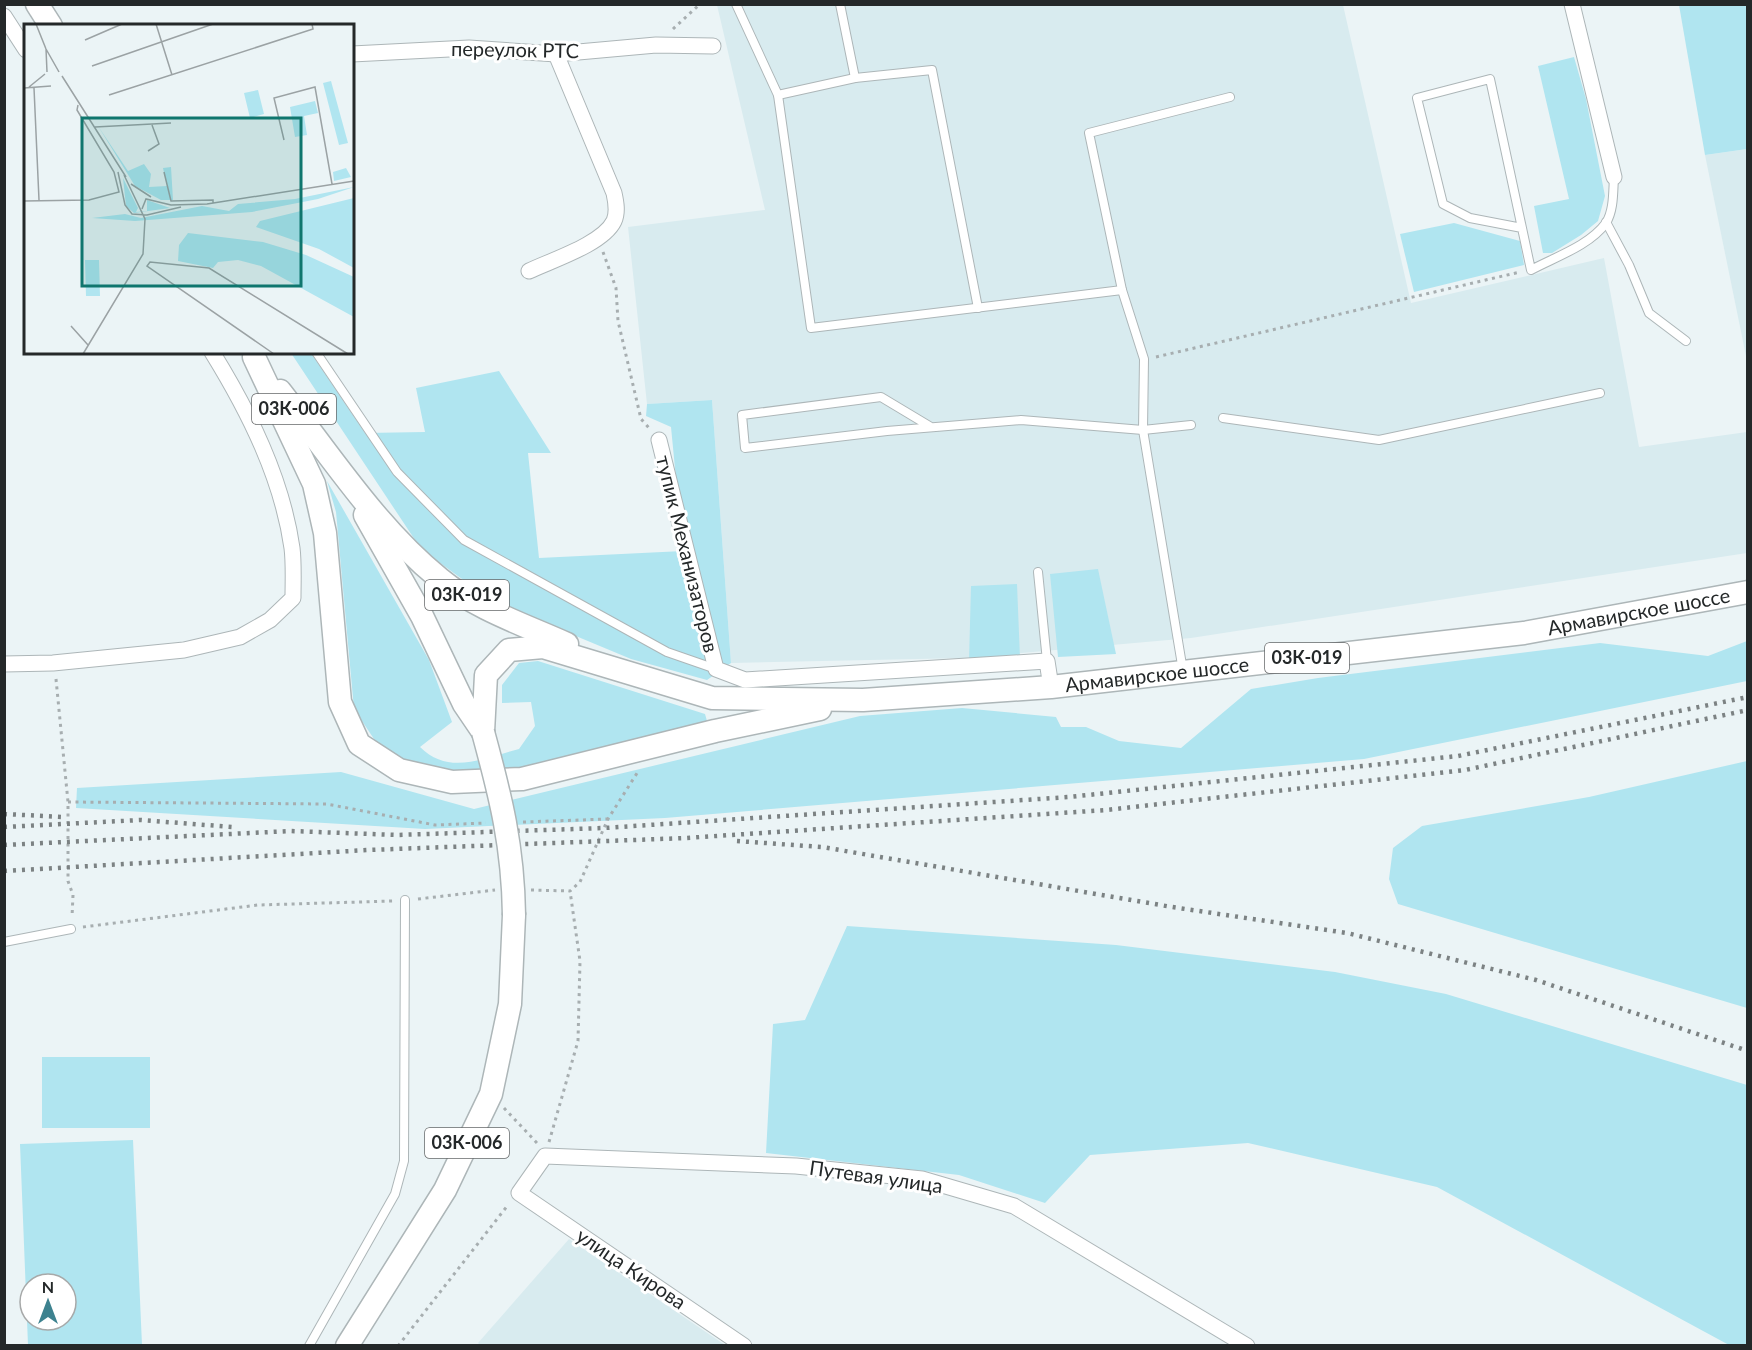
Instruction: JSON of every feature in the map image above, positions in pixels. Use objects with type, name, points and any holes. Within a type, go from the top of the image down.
[{"type":"main road","points":[[37,4],[50,24]]},
{"type":"main road","points":[[253,355],[314,484],[325,533],[340,702],[359,744],[399,770],[452,782],[522,779],[714,731],[863,700]]},
{"type":"main road","name":"03К-006","points":[[253,355],[334,460],[422,616],[464,704],[483,732],[505,812],[513,870],[514,915],[510,1005],[491,1094],[445,1190],[346,1346]]},
{"type":"main road","name":"03К-019","points":[[334,460],[397,538],[441,580],[495,613],[639,676]]},
{"type":"main road","name":"Армавирское шоссе","points":[[639,676],[712,698],[863,700],[1051,687],[1524,633],[1748,592]]},
{"type":"main road","points":[[483,732],[486,675],[509,650],[543,647],[639,676]]},
{"type":"street","points":[[1572,4],[1614,177]]},
{"type":"street","points":[[4,16],[24,47]]},
{"type":"street","name":"переулок РТС","points":[[354,54],[469,48],[556,54],[656,45],[713,46]]},
{"type":"street","points":[[529,271],[599,239],[614,222],[617,208],[614,193],[556,54]]},
{"type":"street","points":[[4,664],[53,663],[184,650],[240,637],[270,620],[293,598],[292,548],[279,491],[259,438],[213,354]]},
{"type":"street","name":"тупик Механизаторов","points":[[659,440],[716,669]]},
{"type":"street","points":[[716,669],[745,680],[1047,661],[1051,687]]},
{"type":"street","points":[[519,1192],[542,1150]]},
{"type":"street","name":"Путевая улица","points":[[542,1150],[796,1166],[922,1179],[1014,1206],[1246,1346]]},
{"type":"street","name":"улица Кирова","points":[[519,1192],[744,1346]]},
{"type":"lane","points":[[736,4],[778,95],[811,328],[1122,290]]},
{"type":"lane","points":[[840,4],[855,78]]},
{"type":"lane","points":[[778,95],[855,78],[932,70],[978,308]]},
{"type":"lane","points":[[1522,228],[1470,218],[1443,204],[1417,98],[1490,79],[1522,228],[1531,270],[1587,241],[1606,222],[1613,203],[1614,177]]},
{"type":"lane","points":[[1183,672],[1143,430],[1143,359],[1122,290],[1089,133],[1230,97]]},
{"type":"lane","points":[[1606,222],[1629,265],[1649,313],[1686,341]]},
{"type":"lane","points":[[317,354],[397,472],[464,540],[667,652],[716,669]]},
{"type":"lane","points":[[1223,417],[1379,440],[1600,393]]},
{"type":"lane","points":[[931,427],[881,397],[742,415],[745,448],[931,427],[1021,420],[1143,430],[1191,425]]},
{"type":"lane","points":[[1038,572],[1047,661]]},
{"type":"lane","points":[[309,1346],[395,1194],[404,1161],[405,900]]},
{"type":"lane","points":[[4,942],[71,929]]},
{"type":"path","points":[[656,45],[700,4]]},
{"type":"path","points":[[599,239],[616,288],[618,321],[641,419],[659,440]]},
{"type":"path","points":[[1143,359],[1531,270]]},
{"type":"path","points":[[53,663],[60,695],[68,802],[68,881],[73,895],[71,929],[258,905],[405,900],[478,890],[501,890]]},
{"type":"path","points":[[68,802],[327,804],[435,825],[493,823]]},
{"type":"path","points":[[516,822],[608,819],[580,882],[570,891],[524,890]]},
{"type":"path","points":[[491,1094],[542,1150],[578,1041],[580,961],[570,891]]},
{"type":"path","points":[[398,1346],[519,1192]]},
{"type":"shaded area","points":[[717,5],[1343,5],[1411,303],[1604,258],[1639,447],[1747,432],[1747,553],[1191,638],[966,658],[731,663],[712,400],[647,404],[628,227],[765,210]]},
{"type":"shaded area","points":[[1679,5],[1747,5],[1747,149],[1705,155]]},
{"type":"shaded area","points":[[1574,57],[1586,99],[1605,196],[1598,221],[1552,253],[1543,253],[1534,206],[1569,199],[1538,66]]},
{"type":"shaded area","points":[[1747,149],[1747,361],[1705,155]]},
{"type":"shaded area","points":[[1454,223],[1520,241],[1524,265],[1414,292],[1400,234]]},
{"type":"shaded area","points":[[292,354],[312,354],[365,433],[425,432],[416,388],[499,371],[551,453],[528,453],[539,558],[683,551],[671,427],[646,416],[647,404],[712,400],[731,663],[707,680],[631,659],[492,601],[421,549]]},
{"type":"shaded area","points":[[327,481],[429,660],[452,722],[420,747],[431,756],[455,763],[480,760],[519,749],[535,726],[531,702],[502,703],[502,685],[519,663],[538,661],[705,714],[707,721],[520,770],[463,775],[416,767],[378,745],[354,709],[336,512]]},
{"type":"shaded area","points":[[1098,569],[1116,654],[1058,657],[1050,574]]},
{"type":"shaded area","points":[[1017,584],[1020,658],[969,661],[971,586]]},
{"type":"shaded area","points":[[1747,641],[1747,681],[1364,759],[665,818],[425,829],[76,808],[77,788],[341,772],[474,809],[860,716],[962,708],[1056,717],[1061,727],[1086,727],[1119,741],[1181,748],[1251,689],[1318,678],[1600,643],[1708,656]]},
{"type":"shaded area","points":[[1747,761],[1747,1008],[1398,904],[1389,879],[1393,848],[1422,826],[1589,797]]},
{"type":"shaded area","points":[[847,926],[1116,945],[1335,972],[1446,994],[1747,1085],[1747,1345],[1729,1345],[1437,1187],[1248,1143],[1090,1155],[1045,1203],[959,1175],[766,1153],[773,1024],[805,1020]]},
{"type":"shaded area","points":[[42,1057],[150,1057],[150,1128],[42,1128]]},
{"type":"shaded area","points":[[133,1140],[142,1345],[28,1345],[27,1332],[78,1332],[78,1272],[25,1272],[20,1144]]},
{"type":"shaded area","points":[[569,1239],[725,1345],[481,1346],[478,1343]]},
{"type":"railway","points":[[4,845],[291,831],[397,835],[604,828],[1069,797],[1458,756],[1748,697]]},
{"type":"railway","points":[[4,871],[368,850],[686,838],[1106,810],[1465,770],[1748,710]]},
{"type":"railway","points":[[4,814],[63,817]]},
{"type":"railway","points":[[4,827],[141,820],[232,827]]},
{"type":"railway","points":[[737,841],[822,847],[1172,907],[1347,933],[1536,980],[1748,1051]]}]
